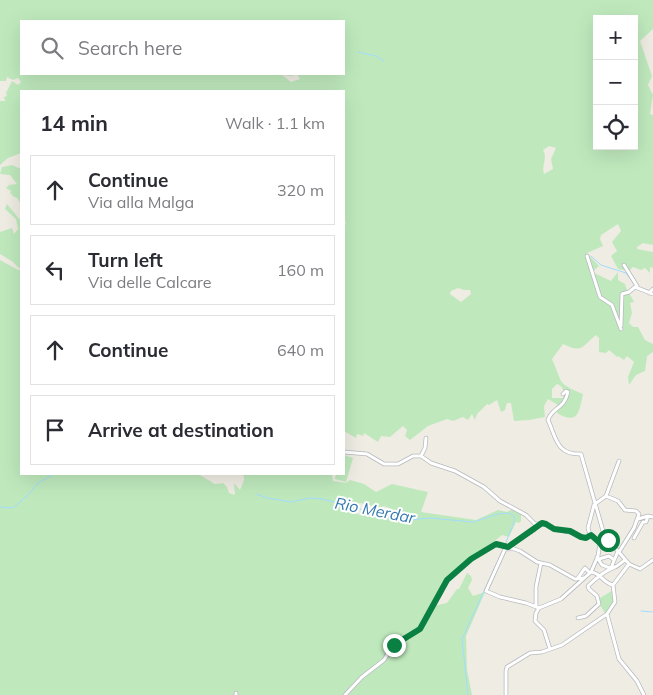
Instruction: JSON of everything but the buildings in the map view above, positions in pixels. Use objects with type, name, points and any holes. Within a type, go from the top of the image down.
[{"type":"street","points":[[587,256],[600,297],[612,305],[621,330],[622,294],[637,287]]},
{"type":"street","points":[[624,264],[637,287],[651,293],[653,289]]},
{"type":"street","points":[[563,394],[566,391],[568,392],[565,403],[550,414],[548,420],[560,447],[564,450],[581,454],[605,538],[629,564],[640,569],[653,560]]},
{"type":"street","points":[[421,456],[426,438]]},
{"type":"street","points":[[345,452],[367,454],[384,464],[398,464],[423,451]]},
{"type":"street","points":[[413,456],[421,456],[431,463],[461,474],[484,487],[500,501],[526,515],[534,524],[546,524],[554,529],[574,533],[586,538],[590,535]]},
{"type":"street","points":[[600,543],[590,535],[588,528],[595,504],[606,496],[620,461]]},
{"type":"street","points":[[606,496],[618,501],[625,510],[637,512],[638,514],[638,520],[613,559],[611,568]]},
{"type":"street","points":[[638,520],[648,516],[653,517]]},
{"type":"street","points":[[634,538],[643,522],[646,522],[648,516]]},
{"type":"street","points":[[507,546],[534,530],[539,524]]},
{"type":"street","points":[[513,549],[505,549],[486,591],[538,608],[561,599],[590,572],[598,558],[600,543],[605,538]]},
{"type":"street","points":[[345,695],[384,660],[394,645],[420,629],[447,580],[471,559],[491,546],[498,544],[507,546],[577,579],[584,578]]},
{"type":"street","points":[[598,558],[609,556],[613,559]]},
{"type":"street","points":[[598,558],[602,565],[611,568]]},
{"type":"street","points":[[578,618],[586,616],[599,604],[597,596],[588,588],[595,579],[625,560]]},
{"type":"street","points":[[541,563],[536,587],[538,608],[535,621],[544,630],[550,649]]},
{"type":"street","points":[[506,695],[507,667],[530,653],[562,645],[607,614],[615,602],[614,586],[629,564]]},
{"type":"street","points":[[577,579],[585,568],[601,576],[605,582],[614,586]]},
{"type":"street","points":[[607,614],[619,659],[637,681],[644,695]]},
{"type":"green space","points":[[0,0],[653,0],[653,29],[640,41],[652,76],[648,85],[653,95],[650,114],[653,115],[653,245],[643,243],[637,249],[653,252],[653,268],[650,267],[650,273],[645,268],[641,270],[633,267],[629,271],[618,269],[611,256],[617,251],[612,242],[621,231],[618,224],[601,235],[600,239],[603,246],[587,253],[599,266],[592,272],[611,281],[618,272],[618,280],[625,284],[634,302],[630,303],[632,313],[629,323],[633,327],[638,327],[645,340],[653,344],[653,352],[647,356],[645,371],[636,375],[629,385],[628,377],[634,362],[627,356],[624,360],[617,357],[609,350],[606,353],[599,352],[599,338],[596,335],[579,348],[563,344],[552,359],[564,384],[583,394],[579,412],[573,417],[569,418],[557,413],[558,405],[548,399],[544,406],[545,417],[514,421],[511,403],[507,403],[505,410],[501,412],[497,400],[489,405],[487,404],[477,414],[475,420],[472,414],[468,420],[463,417],[453,421],[447,419],[428,426],[410,440],[405,436],[407,430],[403,426],[390,437],[381,436],[378,442],[364,433],[363,436],[357,434],[356,438],[345,432],[345,90],[20,90],[20,153],[8,158],[0,165],[0,101],[5,101],[4,97],[7,96],[6,93],[12,81],[18,85],[21,82],[18,78],[13,80],[7,77],[6,81],[0,81]],"holes":[[[549,146],[556,148],[551,159],[553,169],[544,174],[545,156],[543,150]],[[458,288],[470,290],[471,294],[461,302],[450,294],[451,291]],[[557,384],[563,390],[563,398],[552,398],[552,389]]]},
{"type":"green space","points":[[12,165],[20,169],[20,202],[10,193],[11,191],[6,188],[9,185],[17,184],[10,175],[0,174],[2,167]]},
{"type":"green space","points":[[7,204],[20,220],[20,269],[0,254],[0,232],[12,228],[14,234],[18,229],[16,219],[5,209]]},
{"type":"green space","points":[[0,260],[20,270],[20,475],[200,475],[215,484],[223,483],[229,493],[235,495],[234,483],[240,490],[244,480],[242,475],[332,475],[333,481],[346,483],[350,480],[364,484],[376,492],[392,484],[428,492],[421,512],[476,520],[498,510],[507,512],[513,509],[521,514],[521,521],[519,523],[516,522],[509,537],[502,535],[445,581],[433,606],[447,603],[457,589],[459,589],[467,573],[471,576],[472,580],[468,588],[473,596],[485,592],[466,636],[467,670],[472,695],[0,695]],"holes":[[[359,503],[377,508],[384,506],[398,512],[390,514],[388,518],[356,513]]]},
{"type":"green space","points":[[345,455],[353,458],[346,482],[335,479],[336,475],[345,475]]},
{"type":"green space","points":[[615,589],[616,597],[614,603],[606,615],[600,605],[600,598]]},
{"type":"waterway","points":[[358,52],[376,56],[384,61]]},
{"type":"waterway","points":[[591,256],[601,265],[626,273],[635,285]]},
{"type":"waterway","points":[[0,507],[13,508],[38,483],[52,475]]},
{"type":"waterway","name":"Rio Merdar","points":[[256,494],[291,502],[309,498],[322,499],[367,512],[410,520],[430,518],[473,522],[498,514],[509,513],[515,519],[503,550]]},
{"type":"waterway","name":"Rio Merdar","points":[[468,695],[462,639],[495,567]]},
{"type":"waterway","points":[[641,611],[653,612]]},
{"type":"route","points":[[394,645],[420,629],[447,580],[471,559],[493,545],[500,544],[508,547],[542,523],[554,529],[570,531],[581,537],[586,538],[591,535],[600,543],[605,538],[608,540]]}]
